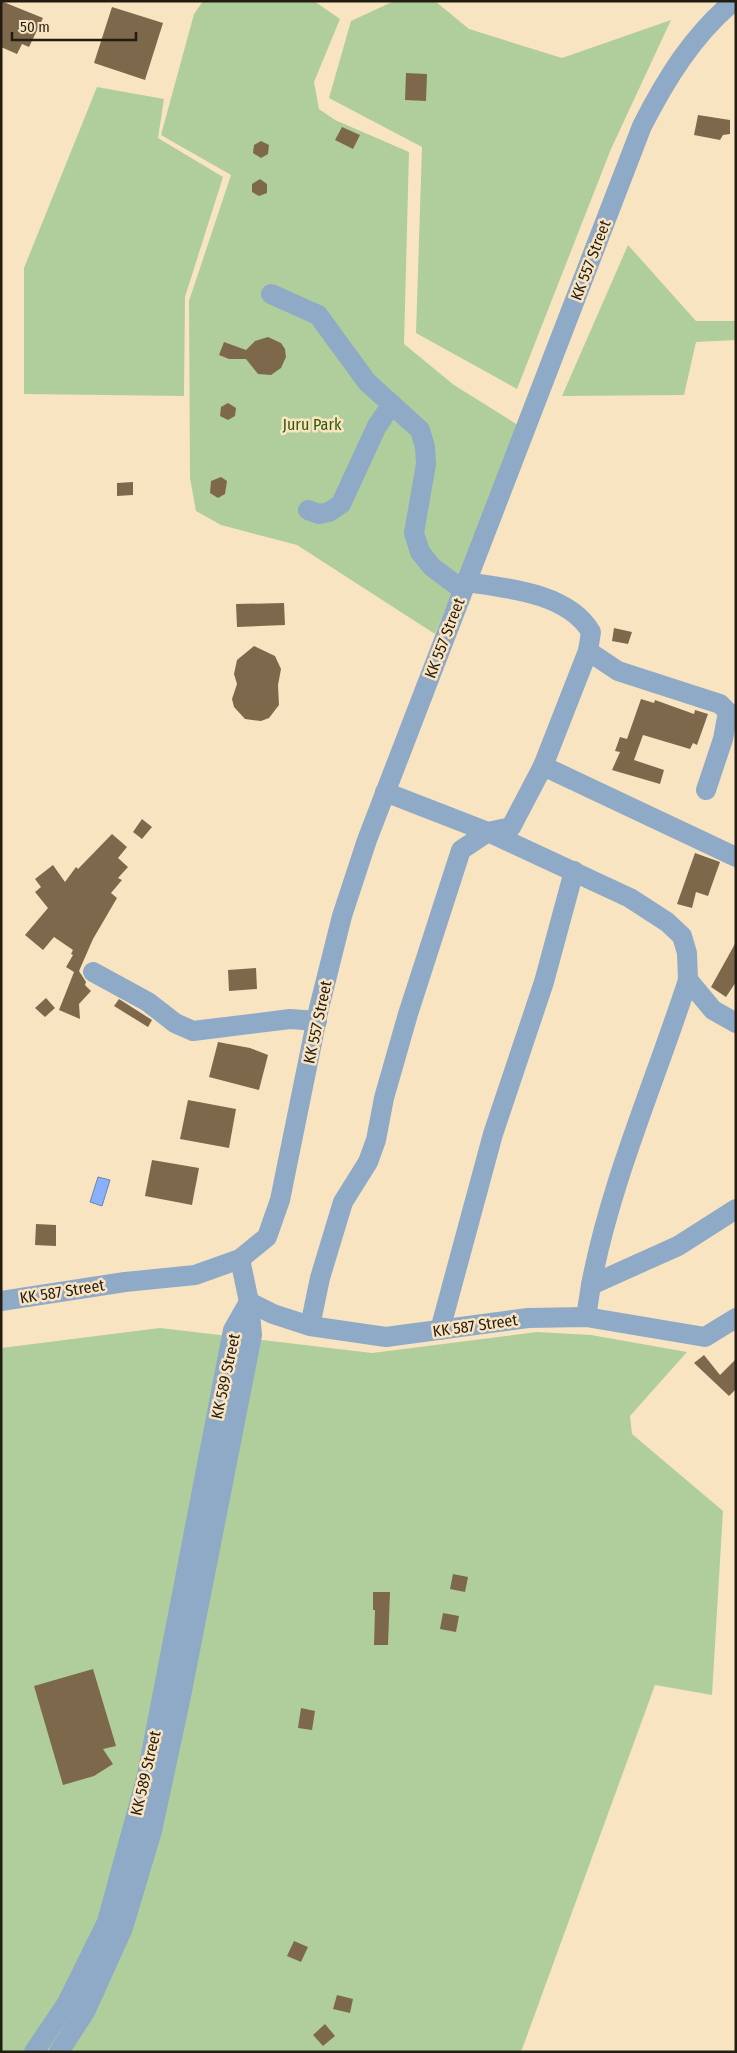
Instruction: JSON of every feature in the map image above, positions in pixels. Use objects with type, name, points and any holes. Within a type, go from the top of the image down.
[{"type":"street","name":"KK 557 Street","points":[[240,1260],[267,1237],[280,1200],[317,1021],[342,916],[385,792],[642,126],[662,88],[684,54],[713,19],[734,1]]},
{"type":"street","points":[[271,294],[318,315],[367,382],[420,430],[426,447],[426,464],[414,533],[420,552],[432,567],[465,586],[517,590],[566,606],[584,620],[591,632],[588,651],[542,766],[511,827],[488,832],[461,850],[405,1024],[384,1098],[376,1140],[368,1162],[344,1202],[320,1278],[310,1326]]},
{"type":"street","points":[[308,510],[319,514],[329,512],[341,504],[378,426],[392,404]]},
{"type":"street","points":[[588,651],[618,671],[720,704],[728,712],[723,740],[706,790]]},
{"type":"street","points":[[542,766],[736,857]]},
{"type":"street","points":[[385,792],[488,832],[630,898],[666,922],[682,936],[688,953],[688,980],[668,1041],[622,1163],[599,1242],[586,1317]]},
{"type":"street","points":[[440,1330],[493,1134],[544,982],[574,871]]},
{"type":"street","points":[[93,972],[148,1002],[175,1023],[193,1031],[290,1019],[317,1021]]},
{"type":"street","points":[[688,980],[713,1010],[736,1023]]},
{"type":"street","points":[[591,1285],[678,1246],[736,1209]]},
{"type":"street","points":[[240,1260],[249,1302]]},
{"type":"street","name":"KK 587 Street","points":[[1,1301],[124,1282],[195,1275],[240,1260]]},
{"type":"street","name":"KK 587 Street","points":[[249,1302],[272,1314],[310,1326],[386,1337],[528,1318],[586,1317],[705,1337],[736,1318]]},
{"type":"street","name":"KK 589 Street","points":[[34,2052],[67,2003],[107,1922],[147,1775],[233,1330],[249,1302]]},
{"type":"street","name":"KK 589 Street","points":[[60,2052],[86,2010],[123,1928],[152,1830],[181,1696],[252,1335],[249,1302]]},
{"type":"green space","name":"Juru Park","points":[[203,1],[314,1],[340,19],[314,82],[319,109],[335,120],[409,152],[404,344],[454,385],[521,427],[435,634],[297,545],[221,525],[196,511],[190,478],[189,301],[231,175],[161,135],[194,14]]},
{"type":"green space","points":[[394,1],[435,1],[469,29],[562,58],[671,20],[611,149],[517,389],[416,333],[422,147],[329,98],[351,21]]},
{"type":"green space","points":[[97,87],[164,99],[158,138],[223,177],[185,297],[184,396],[24,394],[24,268]]},
{"type":"green space","points":[[628,245],[696,321],[736,321],[736,340],[696,342],[684,395],[562,396]]},
{"type":"green space","points":[[160,1328],[372,1353],[537,1332],[591,1335],[687,1352],[630,1416],[632,1434],[723,1511],[712,1695],[655,1685],[521,2052],[1,2052],[1,1348]]},
{"type":"water","points":[[98,1177],[110,1180],[102,1206],[90,1202]]},
{"type":"building","points":[[1,1],[43,18],[29,47],[22,44],[17,54],[1,47]]},
{"type":"building","points":[[112,7],[163,23],[145,80],[94,63]]},
{"type":"building","points":[[406,73],[427,74],[426,101],[405,100]]},
{"type":"building","points":[[698,115],[730,120],[730,134],[723,135],[720,140],[694,135]]},
{"type":"building","points":[[342,127],[360,135],[353,149],[335,140]]},
{"type":"building","points":[[261,141],[269,145],[268,154],[261,158],[253,153],[254,145]]},
{"type":"building","points":[[260,179],[267,184],[267,193],[259,196],[252,192],[252,184]]},
{"type":"building","points":[[268,337],[281,343],[285,349],[286,357],[281,368],[271,375],[258,374],[246,359],[229,359],[219,355],[224,342],[246,350],[255,341]]},
{"type":"building","points":[[228,403],[236,408],[235,416],[228,420],[220,416],[221,407]]},
{"type":"building","points":[[221,477],[227,481],[225,494],[218,498],[210,493],[211,481]]},
{"type":"building","points":[[133,482],[133,495],[117,496],[117,483]]},
{"type":"building","points":[[284,603],[285,625],[237,627],[236,604]]},
{"type":"building","points":[[614,628],[632,632],[628,644],[612,641]]},
{"type":"building","points":[[254,646],[275,656],[281,669],[278,685],[279,705],[269,718],[261,721],[245,719],[234,707],[232,699],[237,684],[234,674],[237,660]]},
{"type":"building","points":[[641,699],[654,703],[655,700],[694,714],[695,710],[708,714],[697,745],[693,743],[690,749],[643,735],[634,760],[664,770],[660,784],[612,770],[620,752],[615,751],[620,737],[627,739]]},
{"type":"building","points":[[142,819],[152,827],[142,839],[133,832]]},
{"type":"building","points":[[112,834],[127,847],[118,858],[128,867],[118,878],[122,880],[111,893],[117,898],[93,939],[79,971],[86,982],[85,985],[91,991],[79,1004],[80,1019],[59,1010],[74,972],[66,967],[73,955],[71,954],[73,950],[54,937],[43,950],[25,935],[48,908],[35,892],[41,887],[35,879],[53,865],[65,882],[76,867],[78,869]]},
{"type":"building","points":[[695,853],[720,862],[708,896],[696,892],[692,908],[677,904]]},
{"type":"building","points":[[736,942],[736,982],[726,997],[711,987]]},
{"type":"building","points":[[256,968],[257,989],[229,991],[228,970]]},
{"type":"building","points":[[46,998],[55,1008],[45,1017],[35,1008]]},
{"type":"building","points":[[119,999],[152,1020],[148,1027],[114,1006]]},
{"type":"building","points":[[218,1042],[250,1048],[268,1055],[259,1090],[209,1077]]},
{"type":"building","points":[[188,1100],[236,1109],[229,1148],[180,1139]]},
{"type":"building","points":[[152,1160],[199,1168],[192,1205],[145,1196]]},
{"type":"building","points":[[36,1224],[56,1225],[56,1246],[35,1245]]},
{"type":"building","points":[[704,1355],[720,1375],[736,1359],[736,1389],[729,1396],[694,1363]]},
{"type":"building","points":[[453,1574],[468,1577],[465,1592],[450,1589]]},
{"type":"building","points":[[373,1592],[390,1592],[388,1645],[374,1645],[375,1610],[373,1610]]},
{"type":"building","points":[[443,1613],[459,1616],[456,1632],[440,1629]]},
{"type":"building","points":[[93,1669],[116,1746],[103,1749],[113,1764],[94,1776],[63,1785],[34,1686]]},
{"type":"building","points":[[301,1708],[315,1711],[312,1730],[298,1728]]},
{"type":"building","points":[[294,1941],[308,1947],[301,1962],[287,1956]]},
{"type":"building","points":[[337,1995],[353,1999],[350,2013],[333,2009]]},
{"type":"building","points":[[325,2024],[335,2036],[323,2046],[313,2035]]}]
